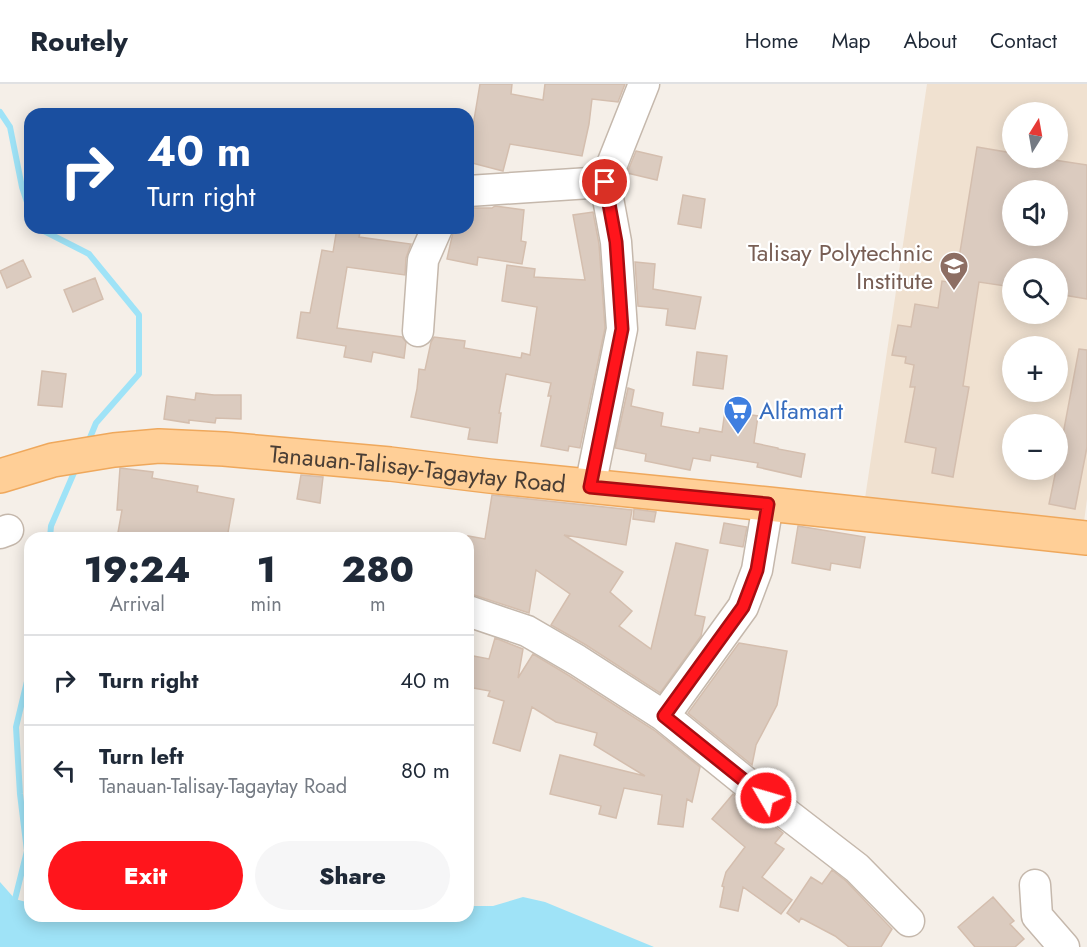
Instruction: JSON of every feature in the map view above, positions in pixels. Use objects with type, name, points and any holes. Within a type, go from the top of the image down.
[{"type":"main road","name":"Tanauan-Talisay-Tagaytay Road","points":[[0,476],[53,460],[114,450],[159,446],[224,449],[390,464],[1087,538]]},
{"type":"street","points":[[590,487],[622,329],[616,242],[605,182],[644,84]]},
{"type":"street","points":[[474,191],[605,182]]},
{"type":"street","points":[[418,331],[423,260],[434,234]]},
{"type":"street","points":[[664,716],[743,607],[757,570],[768,504]]},
{"type":"street","points":[[474,613],[527,631],[664,716],[857,868],[909,921]]},
{"type":"street","points":[[1035,885],[1037,916],[1064,947]]},
{"type":"shaded area","name":"Talisay Polytechnic Institute","points":[[927,84],[1087,84],[1087,499],[1083,530],[864,505]]},
{"type":"water","points":[[0,882],[15,899],[24,901],[24,922],[474,922],[474,906],[493,906],[523,897],[545,902],[654,947],[0,947]]},
{"type":"building","points":[[480,84],[512,84],[511,94],[543,100],[545,84],[625,84],[618,102],[592,99],[582,156],[510,144],[503,171],[474,164],[474,120]]},
{"type":"building","points":[[977,147],[1002,151],[1002,168],[1068,168],[1068,162],[1087,165],[1087,299],[1068,296],[1068,258],[1002,258],[1002,285],[979,282],[963,386],[969,387],[953,477],[932,473],[936,448],[905,442],[915,387],[910,387],[914,365],[905,363],[906,357],[892,355],[898,325],[911,327],[915,304],[938,308],[942,281],[955,283]]},
{"type":"building","points":[[636,151],[662,157],[657,180],[627,173]]},
{"type":"building","points":[[683,195],[705,199],[701,228],[678,224]]},
{"type":"building","points":[[495,206],[524,210],[521,241],[526,242],[522,264],[478,257],[477,265],[447,259],[453,234],[474,234],[474,208]]},
{"type":"building","points":[[593,212],[599,244],[605,328],[580,448],[569,446],[568,451],[541,446],[551,396],[548,396],[551,383],[506,374],[499,413],[501,413],[497,443],[468,439],[470,428],[411,417],[419,369],[425,370],[434,337],[465,341],[464,348],[521,358],[522,353],[530,355],[537,307],[502,301],[507,265],[535,269],[534,277],[585,280],[573,215]]},
{"type":"building","points":[[336,234],[360,234],[359,237],[411,244],[406,258],[405,275],[347,267],[337,328],[402,337],[406,342],[404,358],[373,352],[371,362],[344,357],[346,346],[297,338],[301,312],[310,313],[322,250],[333,252]]},
{"type":"building","points":[[23,260],[31,277],[7,288],[0,271]]},
{"type":"building","points":[[635,262],[655,264],[653,289],[701,297],[695,329],[666,325],[668,309],[638,306]]},
{"type":"building","points":[[95,278],[103,299],[73,312],[64,290]]},
{"type":"building","points":[[1079,349],[1087,350],[1087,447],[1075,509],[1049,504],[1054,480],[1068,480],[1067,414]]},
{"type":"building","points":[[697,352],[727,356],[723,389],[693,385]]},
{"type":"building","points":[[42,371],[66,374],[62,407],[38,405]]},
{"type":"building","points":[[628,388],[634,390],[631,406],[663,413],[661,426],[699,433],[700,428],[722,432],[725,411],[758,416],[754,443],[805,454],[801,477],[757,467],[758,463],[711,455],[710,461],[693,458],[690,470],[645,461],[646,454],[615,448]]},
{"type":"building","points":[[196,393],[241,395],[241,419],[216,418],[215,423],[189,420],[189,423],[164,419],[167,396],[195,400]]},
{"type":"building","points":[[120,468],[153,472],[152,478],[198,486],[197,492],[234,499],[228,532],[118,532],[122,510],[117,510]]},
{"type":"building","points":[[301,475],[323,477],[320,503],[297,499]]},
{"type":"building","points":[[492,495],[632,510],[626,545],[564,535],[623,572],[610,592],[632,611],[619,626],[651,649],[676,543],[708,550],[695,615],[705,617],[701,636],[660,693],[551,625],[570,594],[536,570],[529,613],[474,595],[474,537],[485,539]]},
{"type":"building","points":[[634,509],[656,512],[654,522],[633,519]]},
{"type":"building","points":[[724,523],[747,527],[743,547],[720,543]]},
{"type":"building","points":[[798,526],[865,537],[860,568],[831,563],[830,570],[792,563]]},
{"type":"building","points":[[495,638],[523,649],[518,678],[533,654],[654,730],[700,767],[692,802],[687,799],[683,827],[658,824],[662,795],[624,788],[616,818],[599,814],[601,806],[550,794],[560,755],[645,776],[594,745],[597,733],[556,722],[532,707],[520,751],[493,743],[504,701],[488,696],[490,691],[474,688],[474,656],[489,659]]},
{"type":"building","points":[[739,643],[787,651],[777,705],[756,745],[752,765],[688,713]]},
{"type":"building","points":[[733,794],[783,833],[775,843],[784,849],[762,877],[792,900],[781,914],[743,887],[738,911],[720,907],[726,872],[745,847],[712,819]]},
{"type":"building","points":[[832,870],[846,881],[892,929],[881,947],[849,947],[835,936],[801,918],[799,922],[787,913],[811,877],[822,884]]},
{"type":"building","points":[[993,897],[1014,921],[1010,924],[1024,939],[1015,947],[975,947],[958,927]]},
{"type":"waterway","points":[[0,112],[10,127],[24,193]]},
{"type":"waterway","points":[[50,234],[89,254],[139,315],[139,374],[96,423],[87,445]]},
{"type":"waterway","points":[[50,532],[76,468]]},
{"type":"waterway","points":[[24,694],[16,727],[24,827]]},
{"type":"waterway","points":[[15,899],[24,863]]},
{"type":"place","name":"Talisay Polytechnic Institute","points":[[954,292]]},
{"type":"place","name":"Alfamart","points":[[738,436]]},
{"type":"route","points":[[605,182],[616,242],[622,329],[590,487],[768,504],[757,570],[743,607],[664,716],[766,798]]}]
